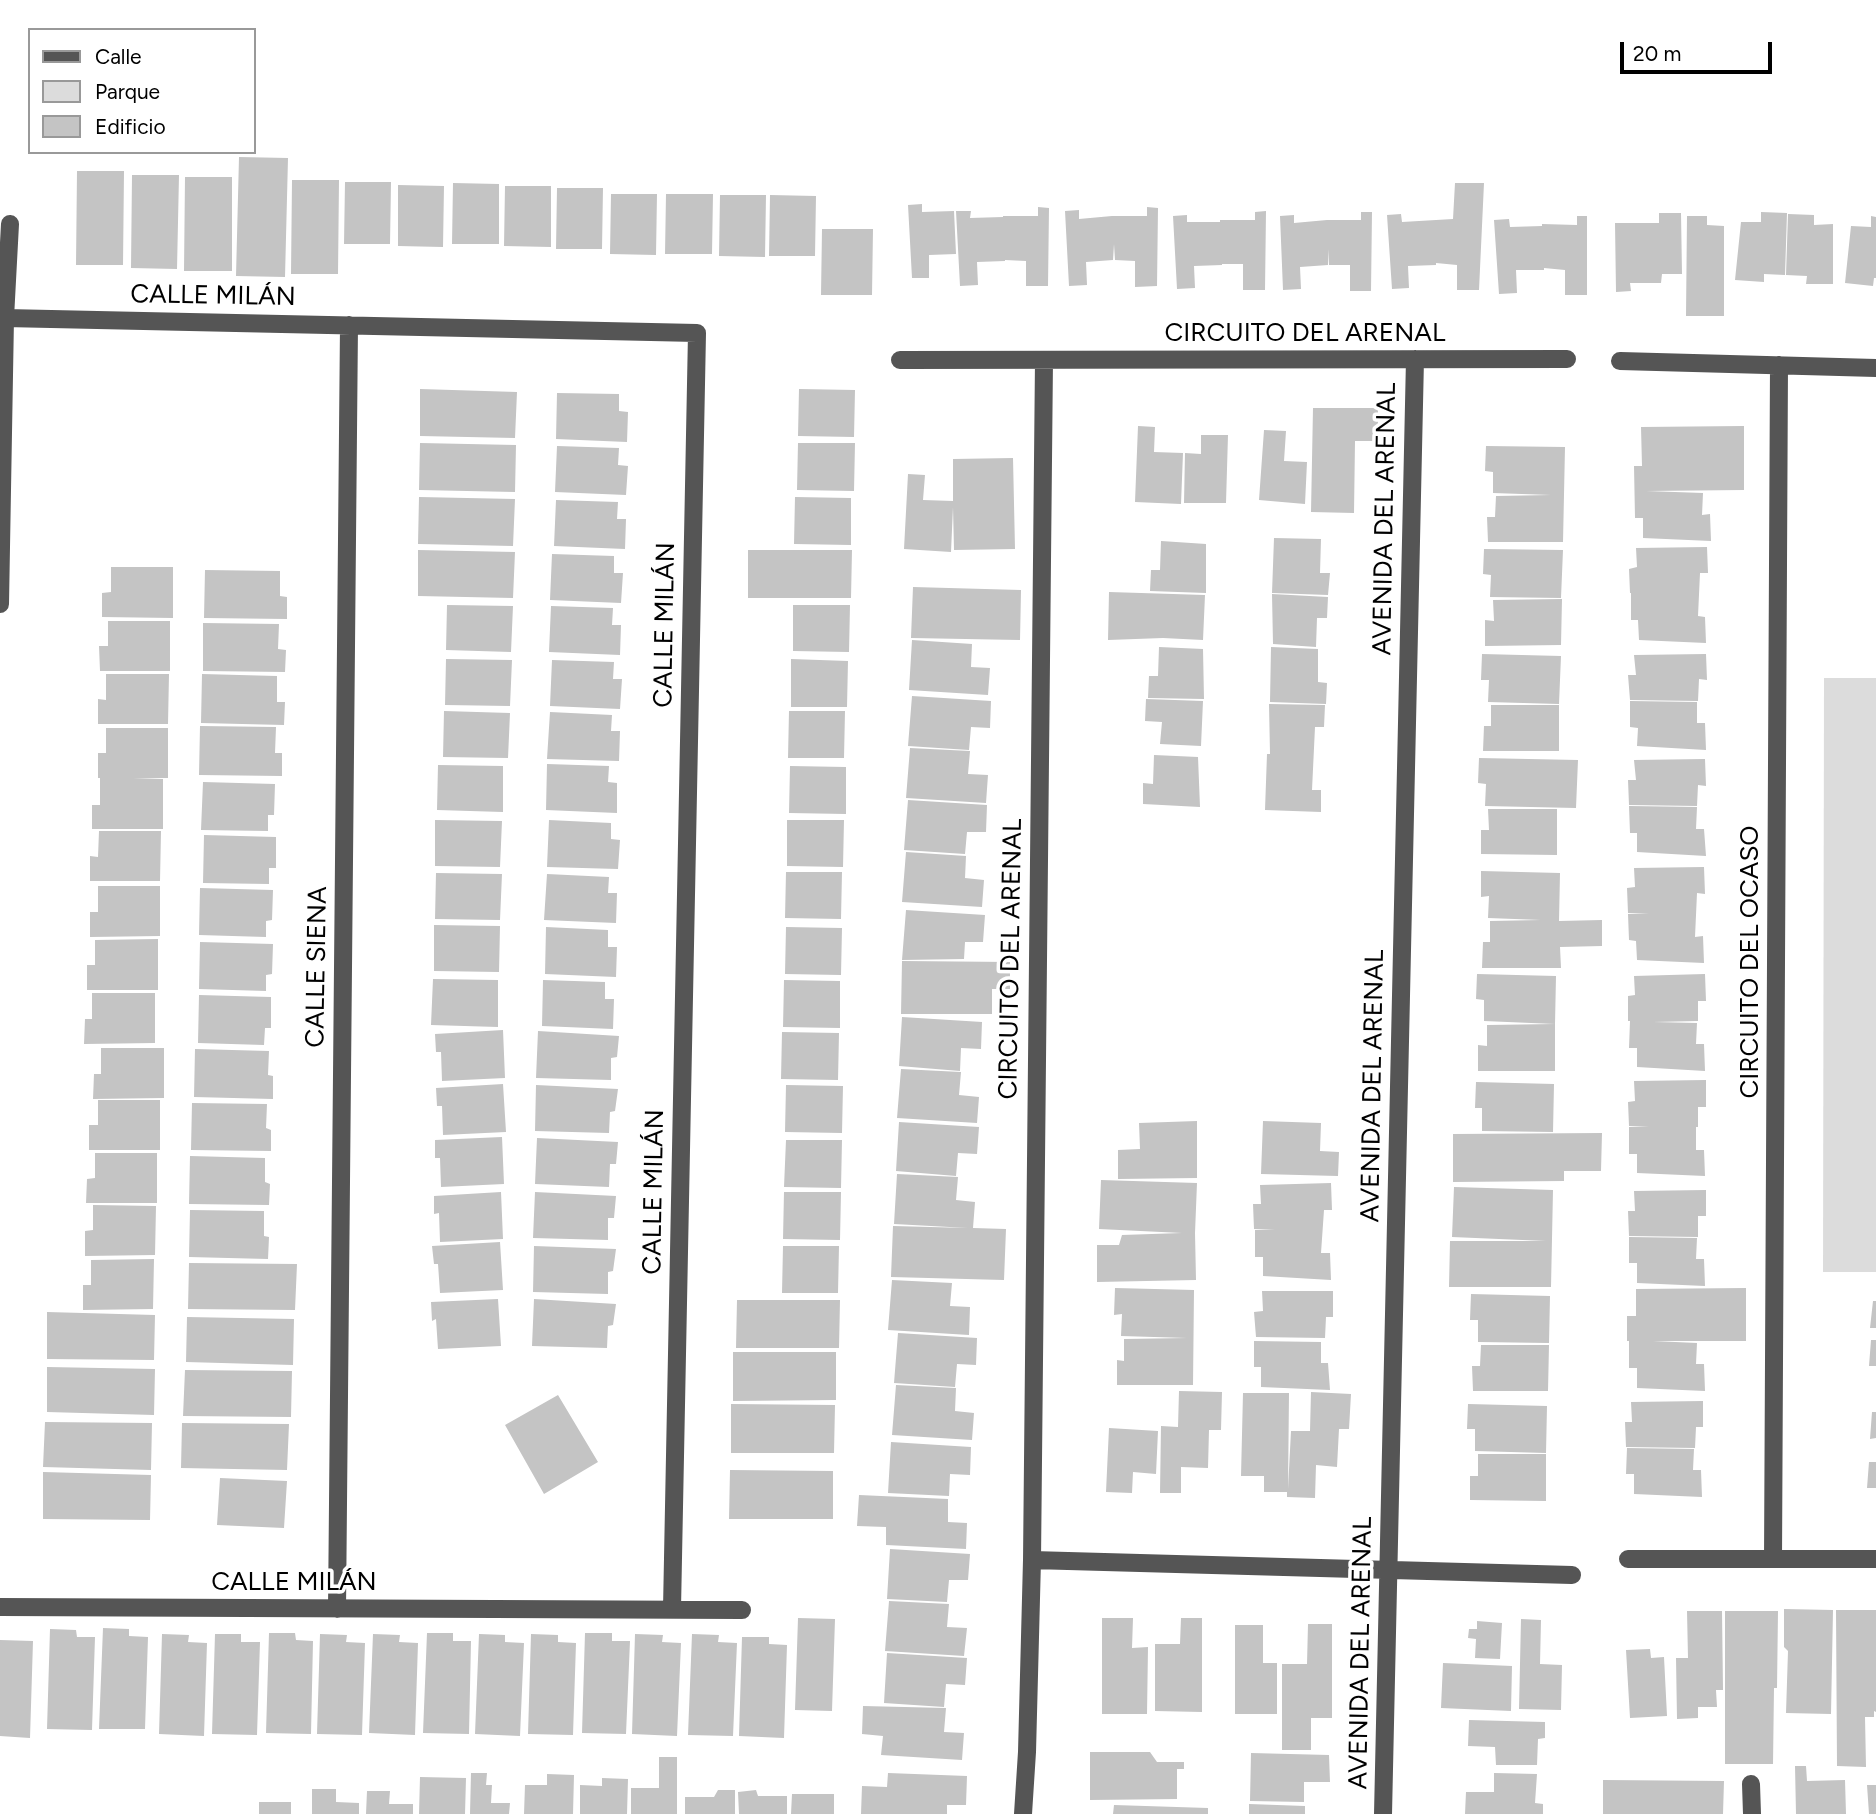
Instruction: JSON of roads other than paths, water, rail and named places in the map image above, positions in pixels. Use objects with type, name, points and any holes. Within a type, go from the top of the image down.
[{"type":"street","points":[[0,604],[5,318],[10,224]]},
{"type":"street","name":"CALLE MILÁN","points":[[5,318],[697,333],[672,1609]]},
{"type":"street","name":"CALLE SIENA","points":[[337,1609],[349,325]]},
{"type":"street","name":"CIRCUITO DEL ARENAL","points":[[1023,1814],[1032,1560],[1044,359]]},
{"type":"street","name":"AVENIDA DEL ARENAL","points":[[1383,1814],[1415,359]]},
{"type":"street","name":"CIRCUITO DEL ARENAL","points":[[900,360],[1567,359]]},
{"type":"street","points":[[1620,361],[1876,368]]},
{"type":"street","name":"CIRCUITO DEL OCASO","points":[[1773,1559],[1779,365]]},
{"type":"street","points":[[1628,1559],[1876,1559]]},
{"type":"street","points":[[1032,1560],[1572,1575]]},
{"type":"street","name":"CALLE MILÁN","points":[[0,1607],[742,1610]]},
{"type":"street","points":[[1751,1784],[1752,1814]]}]
